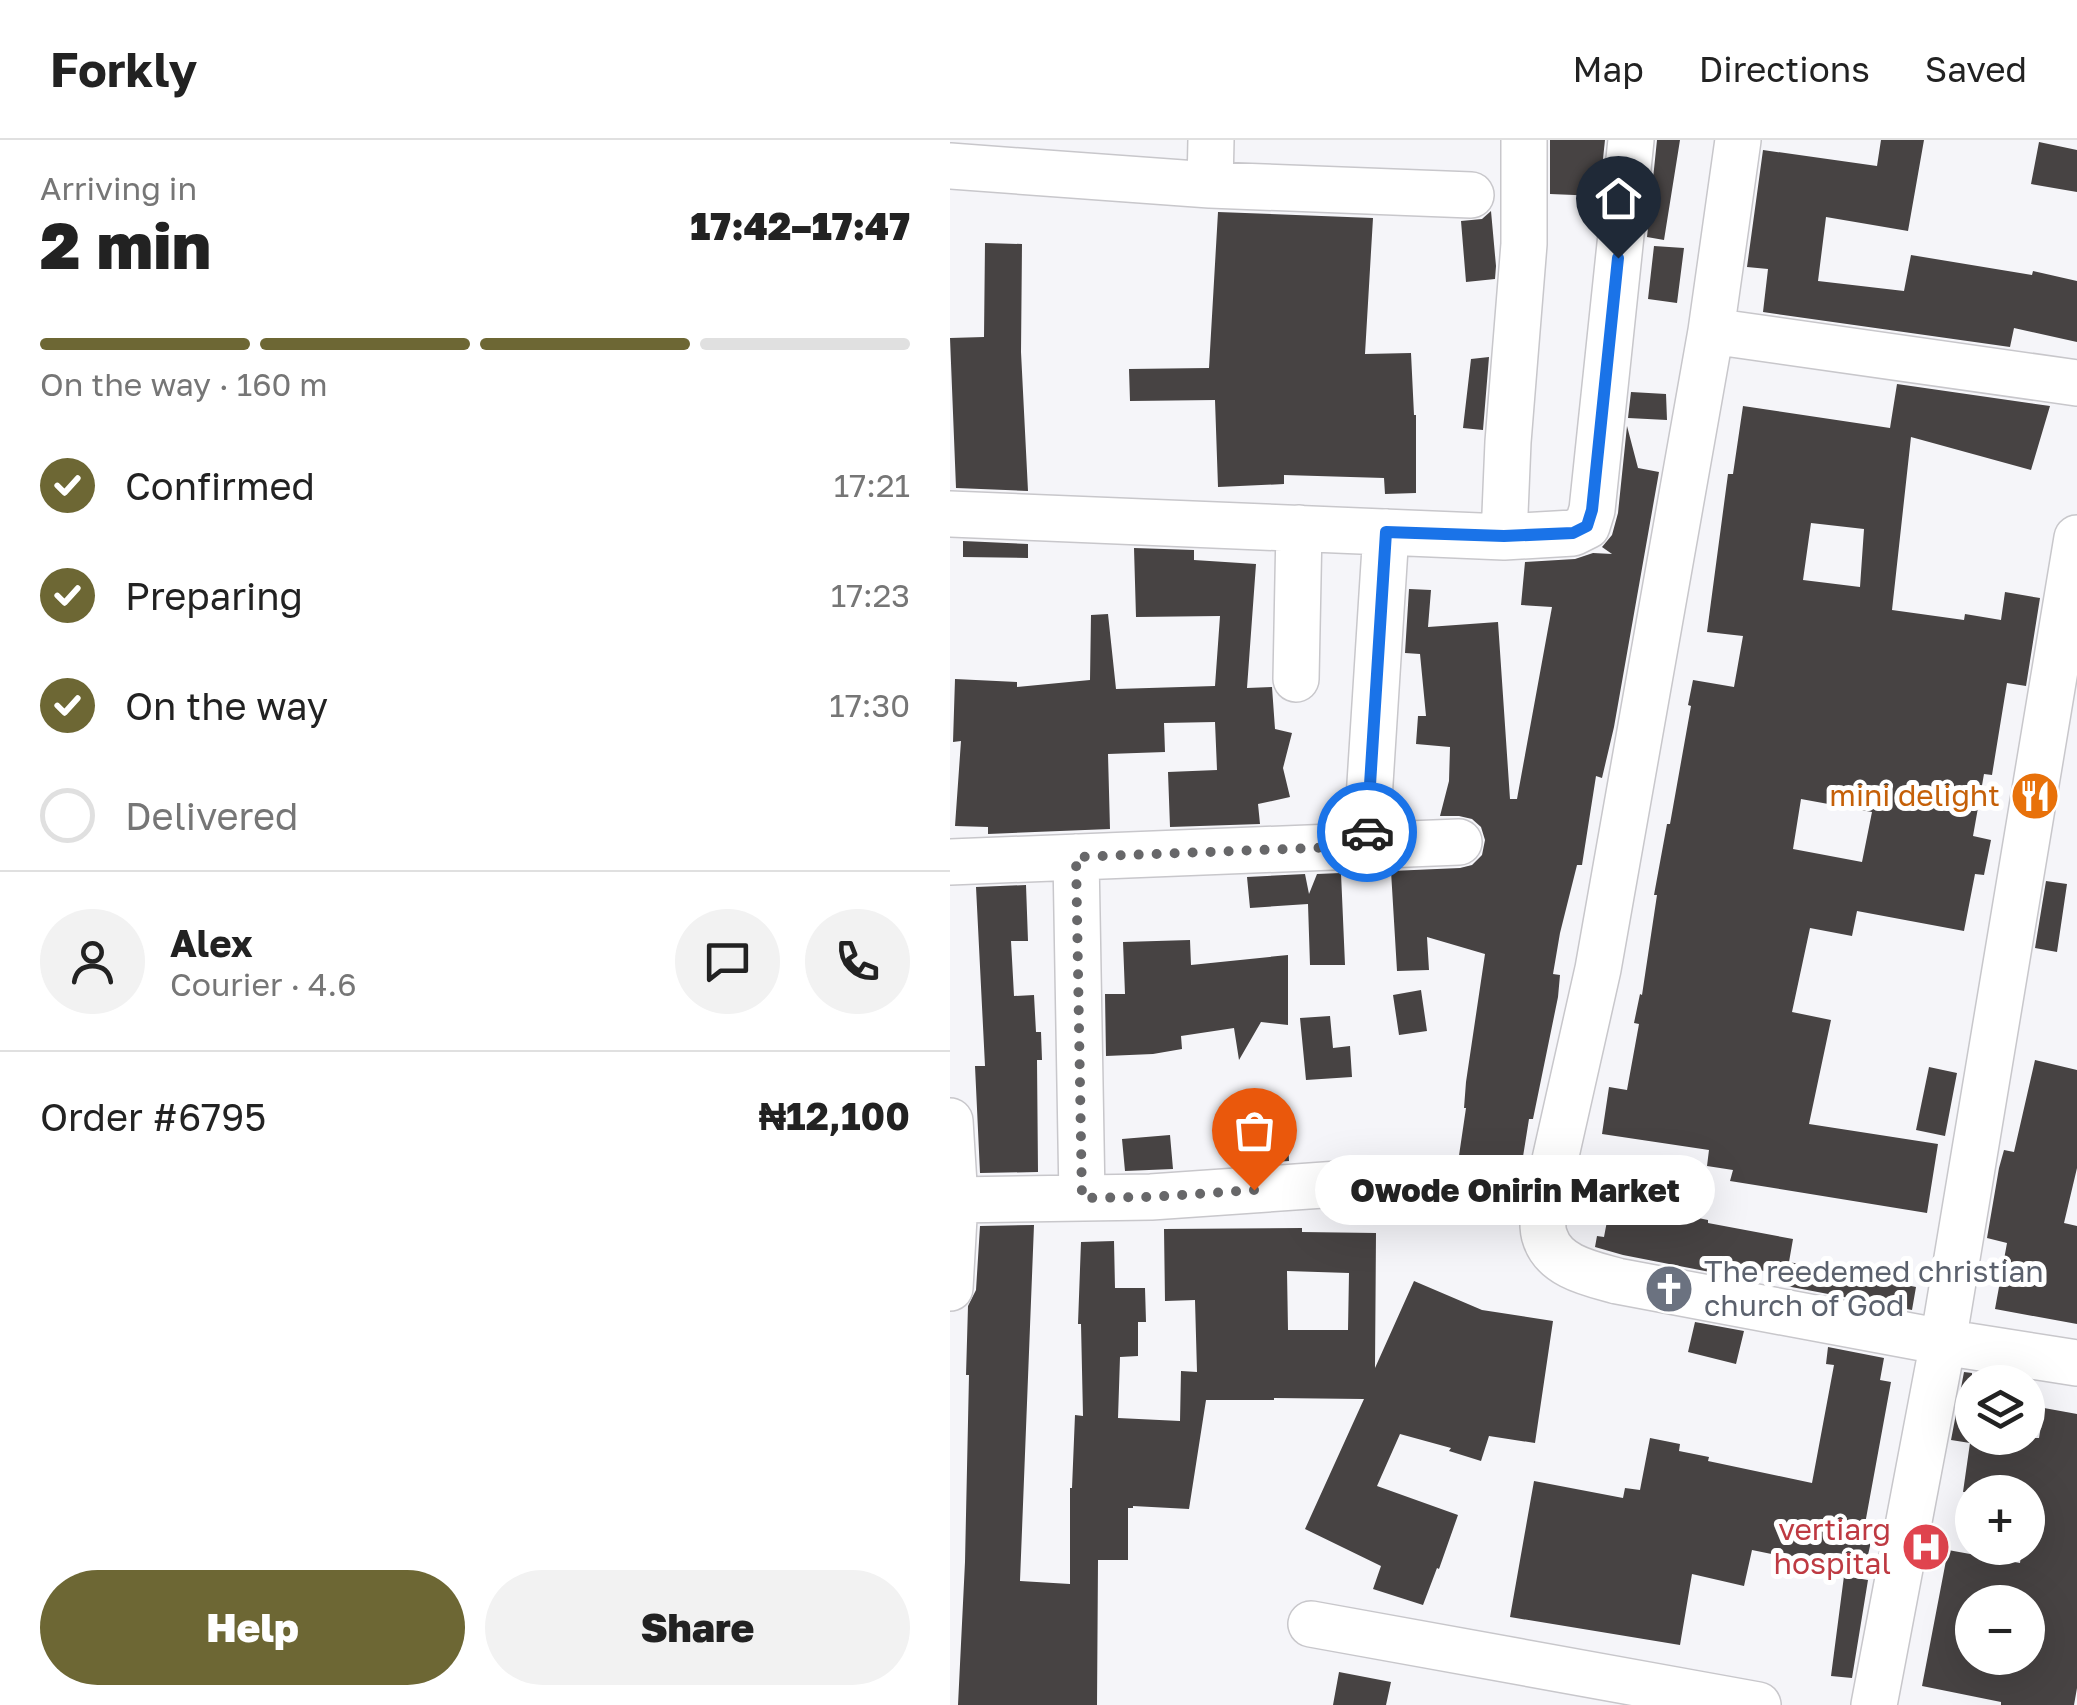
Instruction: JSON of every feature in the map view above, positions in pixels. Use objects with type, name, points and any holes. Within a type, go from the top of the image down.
[{"type":"street","points":[[1210,185],[1211,140]]},
{"type":"street","points":[[1504,536],[1524,244],[1524,140]]},
{"type":"street","points":[[950,514],[1504,536],[1573,533],[1587,526],[1592,510],[1631,140]]},
{"type":"street","points":[[1738,140],[1711,331],[1598,968],[1542,1213],[1545,1238],[1553,1252],[1568,1264],[1592,1274],[1943,1342],[2077,1363]]},
{"type":"street","points":[[950,166],[1032,156],[1210,185],[1471,195]]},
{"type":"street","points":[[1711,331],[2077,383]]},
{"type":"street","points":[[1296,679],[1299,528]]},
{"type":"street","points":[[1366,846],[1386,532]]},
{"type":"street","points":[[1874,1705],[1943,1342],[2077,538]]},
{"type":"street","points":[[950,862],[1459,842]]},
{"type":"street","points":[[1076,857],[1082,1198]]},
{"type":"street","points":[[950,1121],[955,1200],[951,1266]]},
{"type":"street","points":[[955,1200],[1151,1197],[1381,1181]]},
{"type":"street","points":[[1311,1624],[1758,1705]]},
{"type":"building","points":[[1550,140],[1605,140],[1599,196],[1550,194]]},
{"type":"building","points":[[1657,140],[1680,140],[1664,240],[1647,237]]},
{"type":"building","points":[[1881,140],[1924,140],[1908,231],[1826,217],[1818,281],[1904,291],[1911,255],[2032,275],[2033,271],[2077,281],[2077,342],[2014,328],[2010,347],[1763,312],[1768,269],[1747,267],[1763,150],[1877,166]]},
{"type":"building","points":[[2039,142],[2077,150],[2077,192],[2031,184]]},
{"type":"building","points":[[1491,211],[1495,279],[1466,282],[1461,221],[1482,219]]},
{"type":"building","points":[[1218,212],[1373,218],[1365,354],[1411,353],[1416,493],[1385,494],[1384,478],[1284,475],[1284,484],[1218,487],[1215,400],[1130,401],[1129,369],[1209,368]]},
{"type":"building","points":[[985,243],[1022,244],[1021,352],[1028,491],[956,488],[950,338],[984,337]]},
{"type":"building","points":[[1654,246],[1684,248],[1677,303],[1648,299]]},
{"type":"building","points":[[1489,357],[1483,430],[1463,428],[1471,359]]},
{"type":"building","points":[[1897,384],[2050,406],[2031,470],[1911,437],[1892,610],[1964,620],[1965,614],[2001,620],[2005,592],[2040,598],[2026,686],[2007,683],[1992,775],[1984,774],[1973,836],[1991,840],[1984,875],[1975,874],[1964,931],[1857,911],[1852,936],[1810,928],[1792,1012],[1831,1020],[1809,1124],[1938,1144],[1927,1213],[1730,1181],[1733,1170],[1707,1166],[1709,1150],[1602,1134],[1609,1087],[1627,1090],[1654,895],[1670,824],[1693,680],[1734,687],[1743,636],[1707,632],[1728,474],[1733,474],[1743,406],[1890,428]],"holes":[[[1811,523],[1864,529],[1860,587],[1803,580]],[[1801,799],[1872,812],[1862,862],[1793,849]]]},
{"type":"building","points":[[1631,392],[1666,394],[1667,420],[1628,418]]},
{"type":"building","points":[[1627,426],[1638,468],[1659,472],[1614,727],[1602,778],[1596,776],[1582,865],[1577,865],[1560,933],[1553,974],[1560,975],[1558,997],[1533,1119],[1529,1119],[1514,1213],[1452,1203],[1485,954],[1427,937],[1429,970],[1397,971],[1391,871],[1472,865],[1482,855],[1485,840],[1481,827],[1472,819],[1440,816],[1449,781],[1450,747],[1416,744],[1418,716],[1426,716],[1420,654],[1405,653],[1409,589],[1431,590],[1428,627],[1498,622],[1510,799],[1517,799],[1552,607],[1521,605],[1525,562],[1612,554],[1602,547],[1612,535],[1618,513]]},
{"type":"building","points":[[963,541],[1028,544],[1028,558],[963,557]]},
{"type":"building","points":[[1134,548],[1194,550],[1194,560],[1256,564],[1247,688],[1272,687],[1275,729],[1292,733],[1283,768],[1290,797],[1258,804],[1260,824],[1170,827],[1168,772],[1217,770],[1215,722],[1164,723],[1165,752],[1108,754],[1110,829],[988,834],[988,827],[955,826],[961,741],[953,742],[955,679],[1017,682],[1017,687],[1090,680],[1091,615],[1108,614],[1116,689],[1215,686],[1220,616],[1136,617]]},
{"type":"building","points":[[1341,873],[1345,965],[1310,965],[1308,904],[1250,908],[1247,877],[1305,874],[1309,894],[1317,874]]},
{"type":"building","points":[[2046,881],[2067,884],[2057,952],[2035,948]]},
{"type":"building","points":[[1026,885],[1028,941],[1011,941],[1014,996],[1034,995],[1036,1032],[1041,1032],[1042,1060],[1037,1060],[1038,1172],[980,1173],[975,1066],[985,1066],[976,887]]},
{"type":"building","points":[[1190,940],[1191,965],[1288,955],[1288,1025],[1261,1022],[1239,1060],[1234,1028],[1181,1036],[1182,1049],[1106,1056],[1105,994],[1125,994],[1123,942]]},
{"type":"building","points":[[1421,990],[1427,1031],[1399,1035],[1393,995]]},
{"type":"building","points":[[1330,1016],[1333,1048],[1350,1046],[1352,1077],[1306,1080],[1300,1018]]},
{"type":"building","points":[[2035,1060],[2077,1070],[2077,1168],[2064,1223],[2077,1226],[2077,1324],[1995,1309],[2007,1243],[1987,1238],[1999,1168],[2004,1150],[2014,1152]]},
{"type":"building","points":[[1929,1067],[1957,1073],[1945,1136],[1916,1130]]},
{"type":"building","points":[[1253,1121],[1287,1124],[1289,1161],[1256,1163]]},
{"type":"building","points":[[1170,1135],[1173,1169],[1125,1171],[1122,1139]]},
{"type":"building","points":[[1611,1200],[1793,1239],[1789,1262],[1916,1287],[1912,1310],[1781,1285],[1783,1275],[1711,1260],[1710,1272],[1595,1247],[1597,1236],[1604,1237]]},
{"type":"building","points":[[1034,1225],[1020,1581],[1070,1584],[1075,1415],[1083,1416],[1078,1324],[1081,1242],[1114,1241],[1115,1288],[1145,1288],[1146,1322],[1138,1322],[1138,1356],[1120,1357],[1118,1418],[1180,1421],[1181,1371],[1197,1372],[1195,1300],[1165,1301],[1164,1229],[1302,1228],[1302,1232],[1376,1233],[1375,1368],[1414,1281],[1482,1310],[1553,1321],[1535,1443],[1489,1436],[1481,1461],[1400,1434],[1377,1486],[1458,1515],[1423,1605],[1373,1589],[1381,1566],[1305,1529],[1364,1399],[1206,1400],[1189,1509],[1128,1508],[1128,1560],[1098,1560],[1097,1705],[958,1705],[965,1562],[968,1306],[976,1290],[980,1226]],"holes":[[[1287,1271],[1349,1273],[1348,1330],[1288,1330]]]},
{"type":"building","points":[[1695,1322],[1744,1331],[1736,1364],[1688,1352]]},
{"type":"building","points":[[1828,1347],[1884,1358],[1880,1380],[1891,1382],[1863,1535],[1872,1537],[1864,1573],[1752,1550],[1744,1586],[1692,1574],[1680,1645],[1510,1617],[1534,1481],[1623,1498],[1625,1488],[1640,1490],[1650,1438],[1680,1444],[1679,1451],[1709,1457],[1708,1461],[1812,1483],[1834,1365],[1826,1364]]},
{"type":"building","points":[[2045,1408],[2077,1414],[2074,1705],[2001,1705],[1922,1686],[1948,1550],[1955,1551],[1955,1565],[2045,1565],[2045,1475],[1965,1475],[1968,1455],[2045,1455]]},
{"type":"building","points":[[1844,1576],[1868,1580],[1852,1678],[1831,1676]]},
{"type":"building","points":[[1339,1672],[1391,1682],[1386,1705],[1333,1705]]},
{"type":"way so far","points":[[1254,1190],[1082,1198],[1076,857],[1366,846],[1367,832]]},
{"type":"place","name":"mini delight","points":[[2035,796]]},
{"type":"place","name":"Owode Onirin Market","points":[[1254,1190]]},
{"type":"place","name":"The reedemed christian church of God","points":[[1669,1289]]},
{"type":"place","name":"vertiarg hospital","points":[[1926,1547]]},
{"type":"route","points":[[1367,832],[1386,532],[1504,536],[1573,533],[1587,526],[1592,510],[1618,258]]}]
